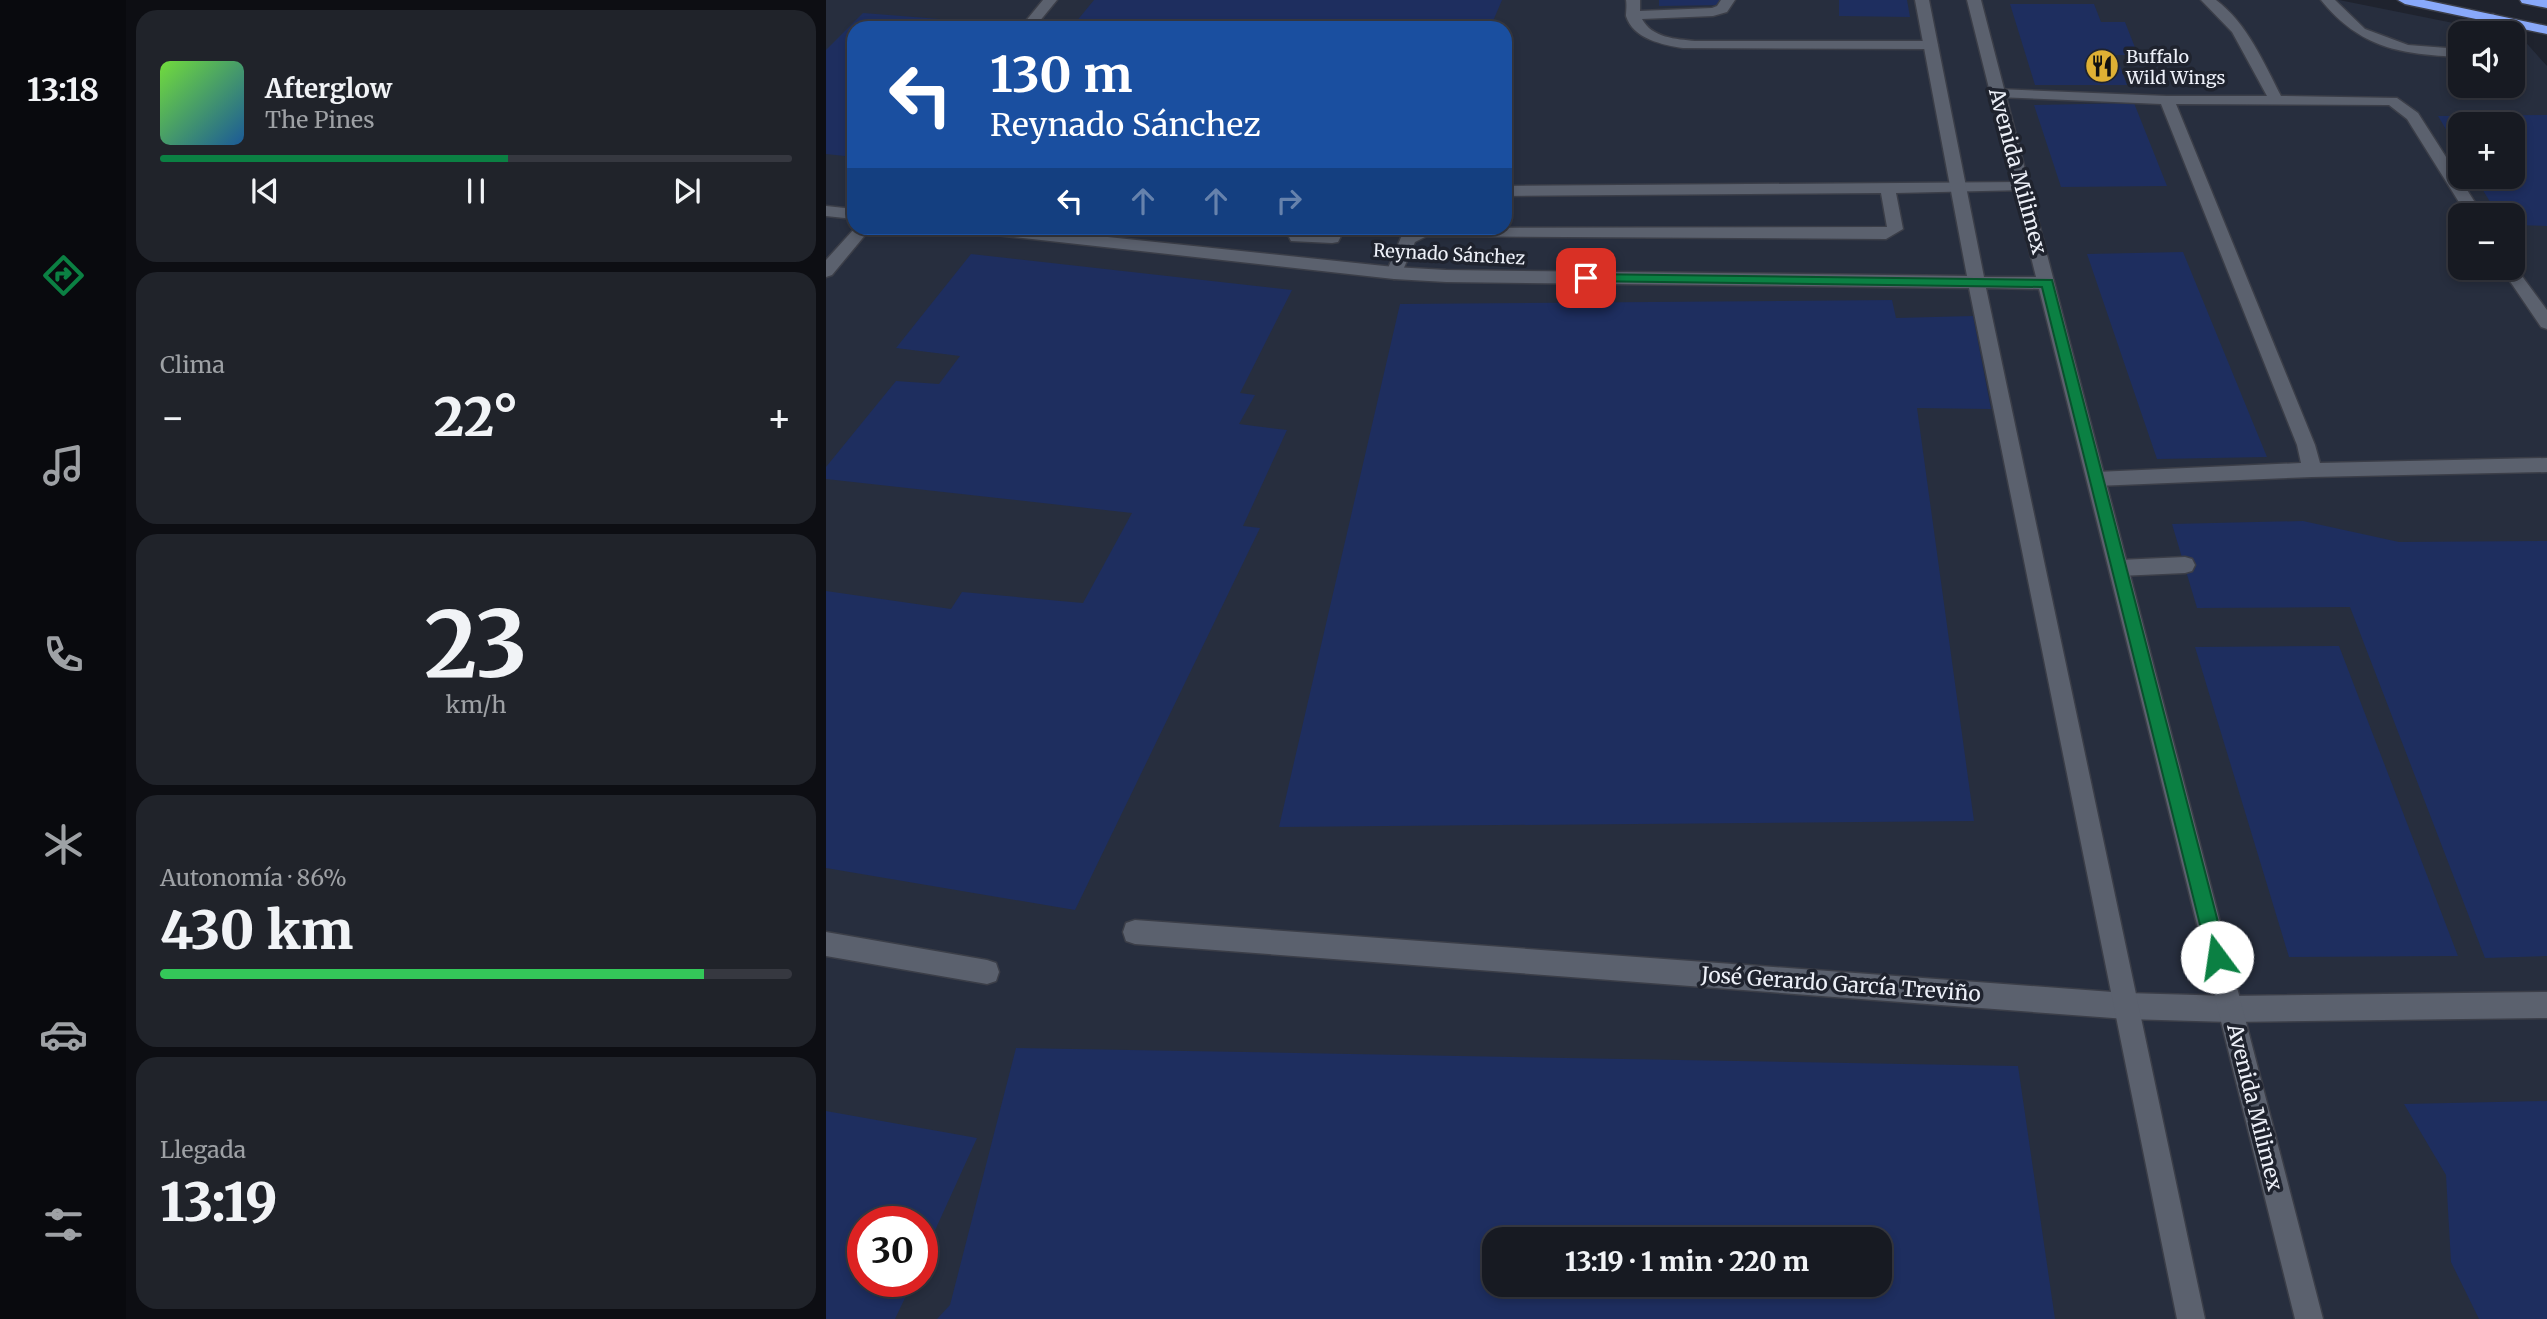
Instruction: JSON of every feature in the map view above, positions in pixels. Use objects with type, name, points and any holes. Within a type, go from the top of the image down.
[{"type":"highway","points":[[2404,0],[2505,21]]},
{"type":"highway","points":[[2527,0],[2547,4]]},
{"type":"highway","points":[[2525,25],[2547,30]]},
{"type":"highway","points":[[2525,28],[2547,36]]},
{"type":"street","points":[[1033,21],[1050,0]]},
{"type":"street","points":[[1728,0],[1722,9],[1713,12],[1633,7],[1642,31],[1662,41],[1695,45],[1931,45]]},
{"type":"street","points":[[1922,0],[2191,1319]]},
{"type":"street","name":"Avenida Milimex","points":[[1974,0],[2309,1319]]},
{"type":"street","points":[[2208,0],[2227,18],[2251,54],[2276,100]]},
{"type":"street","points":[[2328,0],[2360,32],[2406,49],[2448,52]]},
{"type":"street","points":[[2490,21],[2493,18]]},
{"type":"street","points":[[1997,93],[2167,100],[2392,101],[2413,116],[2467,203]]},
{"type":"street","points":[[2167,100],[2305,445],[2312,470]]},
{"type":"street","points":[[1512,191],[2021,187]]},
{"type":"street","points":[[1512,232],[1886,234],[1895,229],[1888,190]]},
{"type":"street","points":[[826,211],[847,213]]},
{"type":"street","points":[[826,271],[857,235]]},
{"type":"street","name":"Reynado Sánchez","points":[[1044,235],[1394,273],[1446,276],[2047,283]]},
{"type":"street","points":[[1299,262],[1306,235]]},
{"type":"street","points":[[1315,235],[1332,239],[1334,235]]},
{"type":"street","points":[[1394,273],[1408,239],[1417,235]]},
{"type":"street","points":[[2517,280],[2547,323]]},
{"type":"street","points":[[2096,479],[2312,470],[2547,465]]},
{"type":"street","points":[[2119,568],[2185,565]]},
{"type":"street","name":"José Gerardo García Treviño","points":[[1135,932],[2126,1006],[2230,1009],[2547,1005]]},
{"type":"street","points":[[826,944],[987,972]]},
{"type":"shaded area","points":[[826,0],[2339,0],[2448,22],[2448,98],[2525,98],[2525,41],[2547,66],[2547,1319],[826,1319]]},
{"type":"building","points":[[1094,0],[1502,0],[1493,21],[1077,21]]},
{"type":"building","points":[[1659,0],[1725,0],[1725,5],[1659,6]]},
{"type":"building","points":[[1839,0],[1907,0],[1910,17],[1839,16]]},
{"type":"building","points":[[2010,4],[2094,4],[2101,22],[2125,22],[2138,55],[2116,55],[2127,85],[2035,85]]},
{"type":"building","points":[[863,13],[965,21],[855,21]]},
{"type":"building","points":[[847,29],[847,156],[826,154],[826,50]]},
{"type":"building","points":[[2134,103],[2167,186],[2061,187],[2034,105]]},
{"type":"building","points":[[2525,115],[2547,115],[2547,226],[2525,225],[2525,203],[2491,203],[2482,189],[2525,189]]},
{"type":"building","points":[[2438,116],[2448,116],[2448,133]]},
{"type":"building","points":[[2183,252],[2267,457],[2157,459],[2087,254]]},
{"type":"building","points":[[971,254],[1292,290],[1240,393],[1255,395],[1239,424],[1287,430],[1243,526],[1260,528],[1075,910],[826,868],[826,591],[951,609],[962,592],[1083,603],[1132,513],[826,479],[826,467],[896,381],[939,384],[960,356],[896,348]]},
{"type":"building","points":[[1892,300],[1896,318],[1973,316],[1991,409],[1917,408],[1974,821],[1279,827],[1400,304]]},
{"type":"building","points":[[2303,521],[2399,542],[2547,541],[2547,956],[2485,958],[2350,607],[2197,608],[2172,524]]},
{"type":"building","points":[[2339,646],[2458,956],[2289,957],[2195,647]]},
{"type":"building","points":[[1016,1048],[2018,1066],[2055,1319],[937,1319],[950,1305]]},
{"type":"building","points":[[2547,1101],[2547,1319],[2479,1319],[2451,1262],[2446,1175],[2404,1104]]},
{"type":"building","points":[[826,1111],[977,1138],[938,1224],[938,1206],[847,1206],[847,1297],[905,1297],[895,1319],[826,1319]]},
{"type":"place","name":"Buffalo Wild Wings","points":[[2102,66]]},
{"type":"route","points":[[1586,278],[2047,283],[2217,957]]}]
